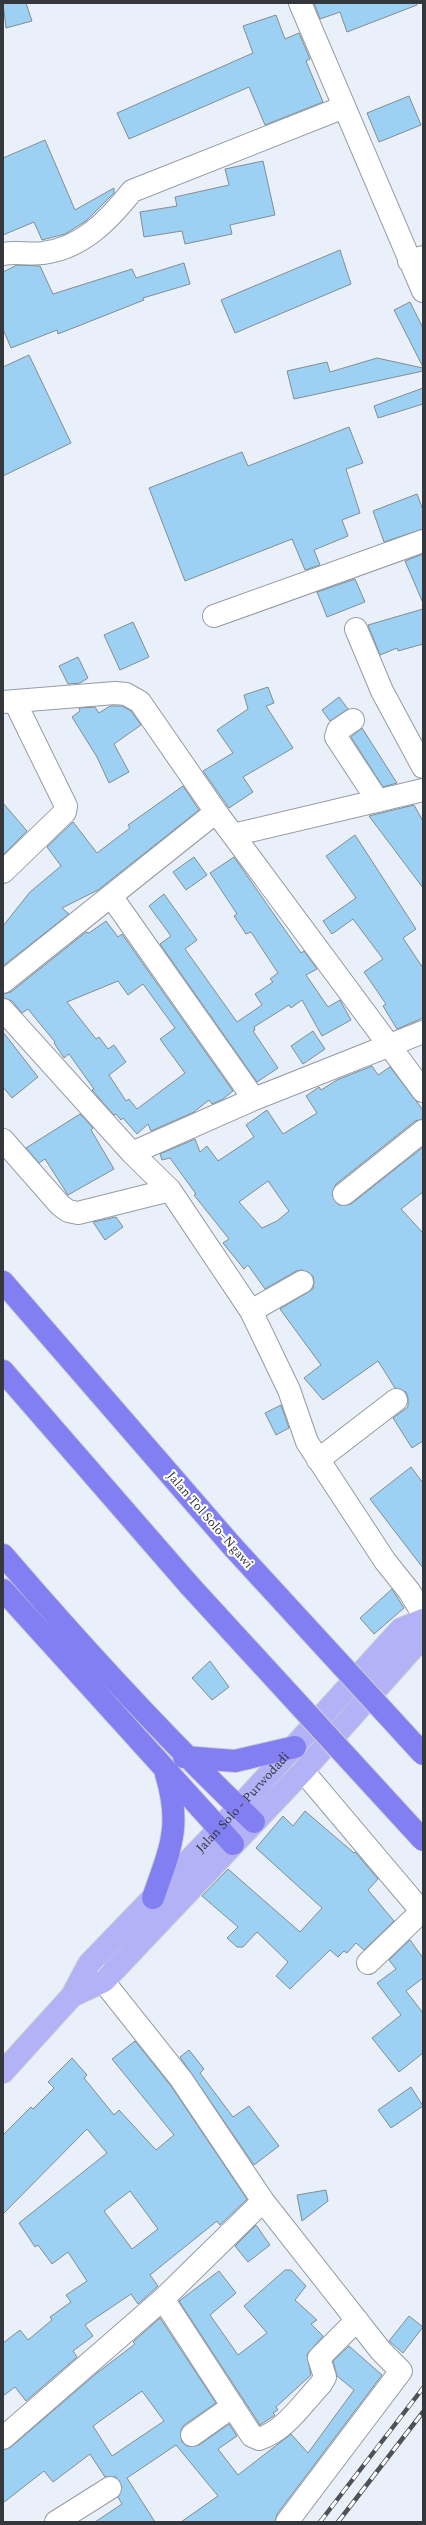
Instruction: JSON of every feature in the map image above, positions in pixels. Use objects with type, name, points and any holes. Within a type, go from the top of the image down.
[{"type":"highway","name":"Jalan Tol Solo–Ngawi","points":[[3,1282],[232,1546],[423,1754]]},
{"type":"highway","points":[[3,1371],[190,1586],[423,1840]]},
{"type":"highway","points":[[3,1555],[54,1615],[184,1756],[246,1815]]},
{"type":"highway","points":[[3,1590],[226,1837]]},
{"type":"highway","points":[[184,1756],[235,1761],[295,1747]]},
{"type":"highway","points":[[150,1910],[172,1846],[175,1825],[173,1800],[164,1770]]},
{"type":"main road","name":"Jalan Solo - Purwodadi","points":[[72,1996],[104,1981],[132,1934],[150,1910],[226,1837],[246,1815],[295,1747],[401,1629],[423,1620]]},
{"type":"main road","name":"Jalan Solo - Purwodadi","points":[[246,1815],[303,1771],[414,1647],[423,1626]]},
{"type":"main road","name":"Jalan Solo - Purwodadi","points":[[3,2072],[72,1996],[89,1964],[132,1934]]},
{"type":"street","points":[[300,3],[386,204],[397,228],[416,259],[423,291]]},
{"type":"street","points":[[3,254],[42,253],[63,248],[83,239],[109,219],[132,191],[344,107]]},
{"type":"street","points":[[214,616],[423,541]]},
{"type":"street","points":[[356,629],[382,690],[423,767]]},
{"type":"street","points":[[3,872],[65,812],[66,806],[9,702],[115,693],[133,697],[140,702],[216,812],[423,1092]]},
{"type":"street","points":[[353,720],[338,730],[336,737],[378,801]]},
{"type":"street","points":[[233,835],[423,790]]},
{"type":"street","points":[[3,982],[216,812]]},
{"type":"street","points":[[111,896],[254,1099]]},
{"type":"street","points":[[3,1010],[132,1153],[170,1190],[251,1311],[289,1390],[307,1442],[384,1561],[409,1591],[423,1614]]},
{"type":"street","points":[[132,1153],[254,1099],[423,1032]]},
{"type":"street","points":[[344,1194],[423,1131]]},
{"type":"street","points":[[3,1140],[60,1205],[68,1212],[78,1212],[170,1190]]},
{"type":"street","points":[[251,1311],[302,1282]]},
{"type":"street","points":[[318,1460],[396,1400]]},
{"type":"street","points":[[303,1771],[422,1912],[368,1963]]},
{"type":"street","points":[[89,1964],[181,2079],[262,2201],[390,2362],[401,2371],[288,2522]]},
{"type":"street","points":[[3,2438],[163,2299],[262,2201]]},
{"type":"street","points":[[163,2299],[252,2436],[259,2439],[269,2436],[280,2428],[321,2384],[325,2377],[319,2358],[357,2320]]},
{"type":"street","points":[[192,2435],[233,2406]]},
{"type":"street","points":[[56,2522],[110,2488]]},
{"type":"building","points":[[3,3],[26,3],[32,21],[6,28]]},
{"type":"building","points":[[314,3],[416,3],[417,5],[347,32],[340,12],[320,19]]},
{"type":"building","points":[[276,15],[285,39],[299,33],[310,59],[306,61],[323,102],[265,125],[249,87],[129,139],[117,113],[253,53],[243,26]]},
{"type":"building","points":[[409,96],[421,125],[379,142],[367,113]]},
{"type":"building","points":[[45,140],[75,210],[114,188],[114,193],[86,221],[65,234],[42,240],[34,222],[3,235],[3,158]]},
{"type":"building","points":[[263,161],[275,215],[230,225],[232,234],[185,244],[182,231],[144,237],[140,212],[177,206],[175,197],[229,185],[225,169]]},
{"type":"building","points":[[340,250],[351,284],[235,333],[221,300]]},
{"type":"building","points":[[184,263],[190,284],[143,298],[144,300],[58,334],[57,330],[11,348],[3,329],[3,272],[17,265],[40,266],[53,294],[132,269],[136,278]]},
{"type":"building","points":[[410,302],[423,328],[423,367],[394,310]]},
{"type":"building","points":[[29,355],[71,443],[3,476],[3,367]]},
{"type":"building","points":[[377,358],[423,368],[423,371],[294,399],[287,371],[327,362],[330,372]]},
{"type":"building","points":[[423,388],[423,404],[378,418],[374,406]]},
{"type":"building","points":[[349,427],[363,463],[346,469],[360,513],[342,520],[348,536],[314,550],[320,565],[305,570],[292,539],[185,581],[149,488],[242,452],[248,466]]},
{"type":"building","points":[[417,494],[423,510],[423,529],[384,542],[373,511]]},
{"type":"building","points":[[423,554],[423,603],[405,561]]},
{"type":"building","points":[[355,579],[365,602],[327,617],[317,592]]},
{"type":"building","points":[[423,609],[423,644],[398,651],[397,648],[380,655],[368,625]]},
{"type":"building","points":[[133,622],[149,657],[120,670],[104,635]]},
{"type":"building","points":[[78,657],[88,678],[80,683],[68,684],[59,666]]},
{"type":"building","points":[[268,687],[274,703],[266,706],[293,748],[243,777],[253,792],[229,808],[203,771],[233,753],[217,730],[248,709],[244,695]]},
{"type":"building","points":[[339,697],[348,709],[330,721],[322,710]]},
{"type":"building","points":[[110,706],[122,706],[131,711],[141,725],[114,744],[129,772],[109,783],[97,757],[72,717],[80,711],[79,708],[95,707],[99,713]]},
{"type":"building","points":[[362,728],[397,783],[383,787],[351,737]]},
{"type":"building","points":[[183,786],[199,810],[98,890],[62,908],[69,914],[3,966],[3,926],[30,892],[61,866],[47,847],[73,822],[97,853],[130,828],[128,825]]},
{"type":"building","points":[[3,803],[27,831],[3,855]]},
{"type":"building","points":[[414,805],[423,821],[423,888],[369,816]]},
{"type":"building","points":[[355,835],[416,929],[403,938],[423,968],[423,1018],[397,1029],[383,1006],[386,1004],[364,972],[383,959],[353,919],[332,934],[323,921],[356,898],[326,856]]},
{"type":"building","points":[[194,857],[207,875],[186,890],[173,872]]},
{"type":"building","points":[[234,857],[301,953],[304,951],[317,969],[306,975],[328,1007],[340,1000],[351,1020],[322,1036],[302,1000],[291,1008],[289,1005],[254,1027],[255,1030],[253,1031],[278,1068],[257,1082],[160,944],[171,936],[149,906],[164,894],[197,940],[185,949],[237,1022],[262,1005],[255,994],[273,982],[270,979],[278,973],[251,932],[246,934],[234,916],[237,914],[210,873]]},
{"type":"building","points":[[106,921],[118,937],[122,934],[233,1091],[223,1099],[212,1104],[209,1100],[194,1112],[151,1131],[148,1124],[137,1134],[123,1118],[121,1120],[116,1114],[114,1115],[92,1090],[94,1089],[69,1054],[64,1058],[54,1043],[55,1042],[28,1009],[22,1013],[12,1001],[3,998],[3,994],[11,992],[86,932],[89,933]],"holes":[[[118,981],[128,995],[143,984],[175,1028],[160,1039],[185,1073],[137,1109],[129,1099],[126,1101],[109,1075],[126,1062],[114,1045],[108,1049],[99,1037],[96,1039],[67,1002]]]},
{"type":"building","points":[[313,1031],[325,1049],[303,1064],[291,1046]]},
{"type":"building","points":[[3,1032],[38,1077],[12,1098],[3,1087]]},
{"type":"building","points":[[372,1066],[378,1075],[390,1067],[423,1110],[423,1119],[415,1121],[336,1184],[332,1195],[339,1205],[351,1204],[423,1147],[423,1192],[401,1209],[423,1233],[423,1441],[412,1448],[393,1418],[408,1407],[406,1392],[395,1388],[378,1361],[323,1400],[304,1378],[321,1365],[280,1309],[313,1289],[313,1276],[302,1270],[296,1271],[265,1289],[248,1265],[244,1269],[223,1243],[229,1239],[194,1195],[196,1194],[170,1158],[162,1160],[160,1154],[195,1139],[200,1152],[207,1146],[218,1161],[254,1137],[246,1125],[267,1110],[283,1134],[317,1113],[306,1096],[319,1087],[321,1090],[337,1080]],"holes":[[[268,1181],[289,1211],[277,1221],[262,1228],[239,1202]]]},
{"type":"building","points":[[80,1114],[93,1128],[91,1130],[114,1169],[68,1195],[45,1159],[39,1163],[26,1148]]},
{"type":"building","points":[[116,1217],[123,1227],[105,1240],[93,1222]]},
{"type":"building","points":[[281,1405],[289,1428],[276,1435],[265,1413]]},
{"type":"building","points":[[411,1467],[423,1483],[423,1568],[370,1499]]},
{"type":"building","points":[[392,1589],[404,1608],[374,1634],[360,1618]]},
{"type":"building","points":[[210,1661],[229,1687],[212,1700],[192,1678]]},
{"type":"building","points":[[305,1811],[354,1853],[355,1852],[378,1879],[368,1890],[394,1921],[364,1950],[356,1943],[347,1953],[344,1951],[338,1957],[330,1950],[290,1989],[276,1976],[288,1962],[257,1932],[243,1947],[237,1947],[227,1938],[238,1927],[202,1896],[228,1869],[300,1932],[322,1908],[256,1848],[283,1816],[293,1826]]},
{"type":"building","points":[[410,1940],[423,1958],[423,1978],[406,1991],[423,2013],[423,2053],[399,2072],[372,2038],[401,2015],[377,1983],[396,1969],[389,1960]]},
{"type":"building","points":[[135,2041],[171,2086],[247,2199],[220,2225],[217,2221],[150,2275],[158,2286],[138,2304],[131,2294],[85,2325],[93,2336],[73,2351],[77,2357],[26,2401],[15,2387],[3,2396],[3,2343],[20,2330],[28,2340],[52,2320],[50,2317],[71,2302],[66,2295],[87,2281],[68,2252],[52,2264],[38,2245],[35,2247],[19,2223],[107,2153],[87,2129],[3,2214],[3,2135],[31,2107],[33,2109],[54,2088],[48,2082],[72,2058],[87,2075],[84,2078],[114,2115],[119,2110],[156,2150],[174,2135],[112,2059]],"holes":[[[130,2191],[158,2229],[132,2249],[104,2211]]]},
{"type":"building","points":[[189,2050],[204,2069],[200,2073],[233,2117],[249,2106],[279,2146],[254,2165],[180,2057]]},
{"type":"building","points":[[411,2087],[423,2106],[391,2128],[378,2110]]},
{"type":"building","points":[[326,2190],[328,2201],[302,2221],[297,2195]]},
{"type":"building","points":[[256,2225],[270,2245],[248,2262],[235,2246]]},
{"type":"building","points":[[285,2270],[291,2270],[306,2286],[295,2300],[317,2320],[311,2324],[323,2336],[307,2355],[311,2375],[276,2407],[278,2410],[273,2413],[275,2415],[260,2425],[179,2301],[219,2271],[236,2293],[210,2315],[238,2355],[267,2333],[244,2306]]},
{"type":"building","points":[[409,2316],[423,2327],[403,2353],[389,2341]]},
{"type":"building","points":[[160,2318],[216,2403],[184,2425],[181,2430],[182,2442],[187,2446],[199,2445],[229,2424],[237,2436],[218,2449],[238,2475],[291,2434],[308,2453],[354,2390],[337,2376],[333,2361],[349,2346],[382,2375],[277,2514],[275,2522],[181,2522],[218,2496],[176,2445],[127,2478],[155,2522],[95,2522],[122,2504],[118,2497],[122,2487],[116,2477],[105,2477],[90,2454],[53,2482],[44,2471],[3,2503],[3,2450],[11,2447],[97,2373],[135,2344],[133,2342]],"holes":[[[142,2391],[164,2421],[112,2456],[93,2426]]]},
{"type":"railway","points":[[320,2522],[423,2388]]},
{"type":"railway","points":[[338,2522],[423,2412]]}]
